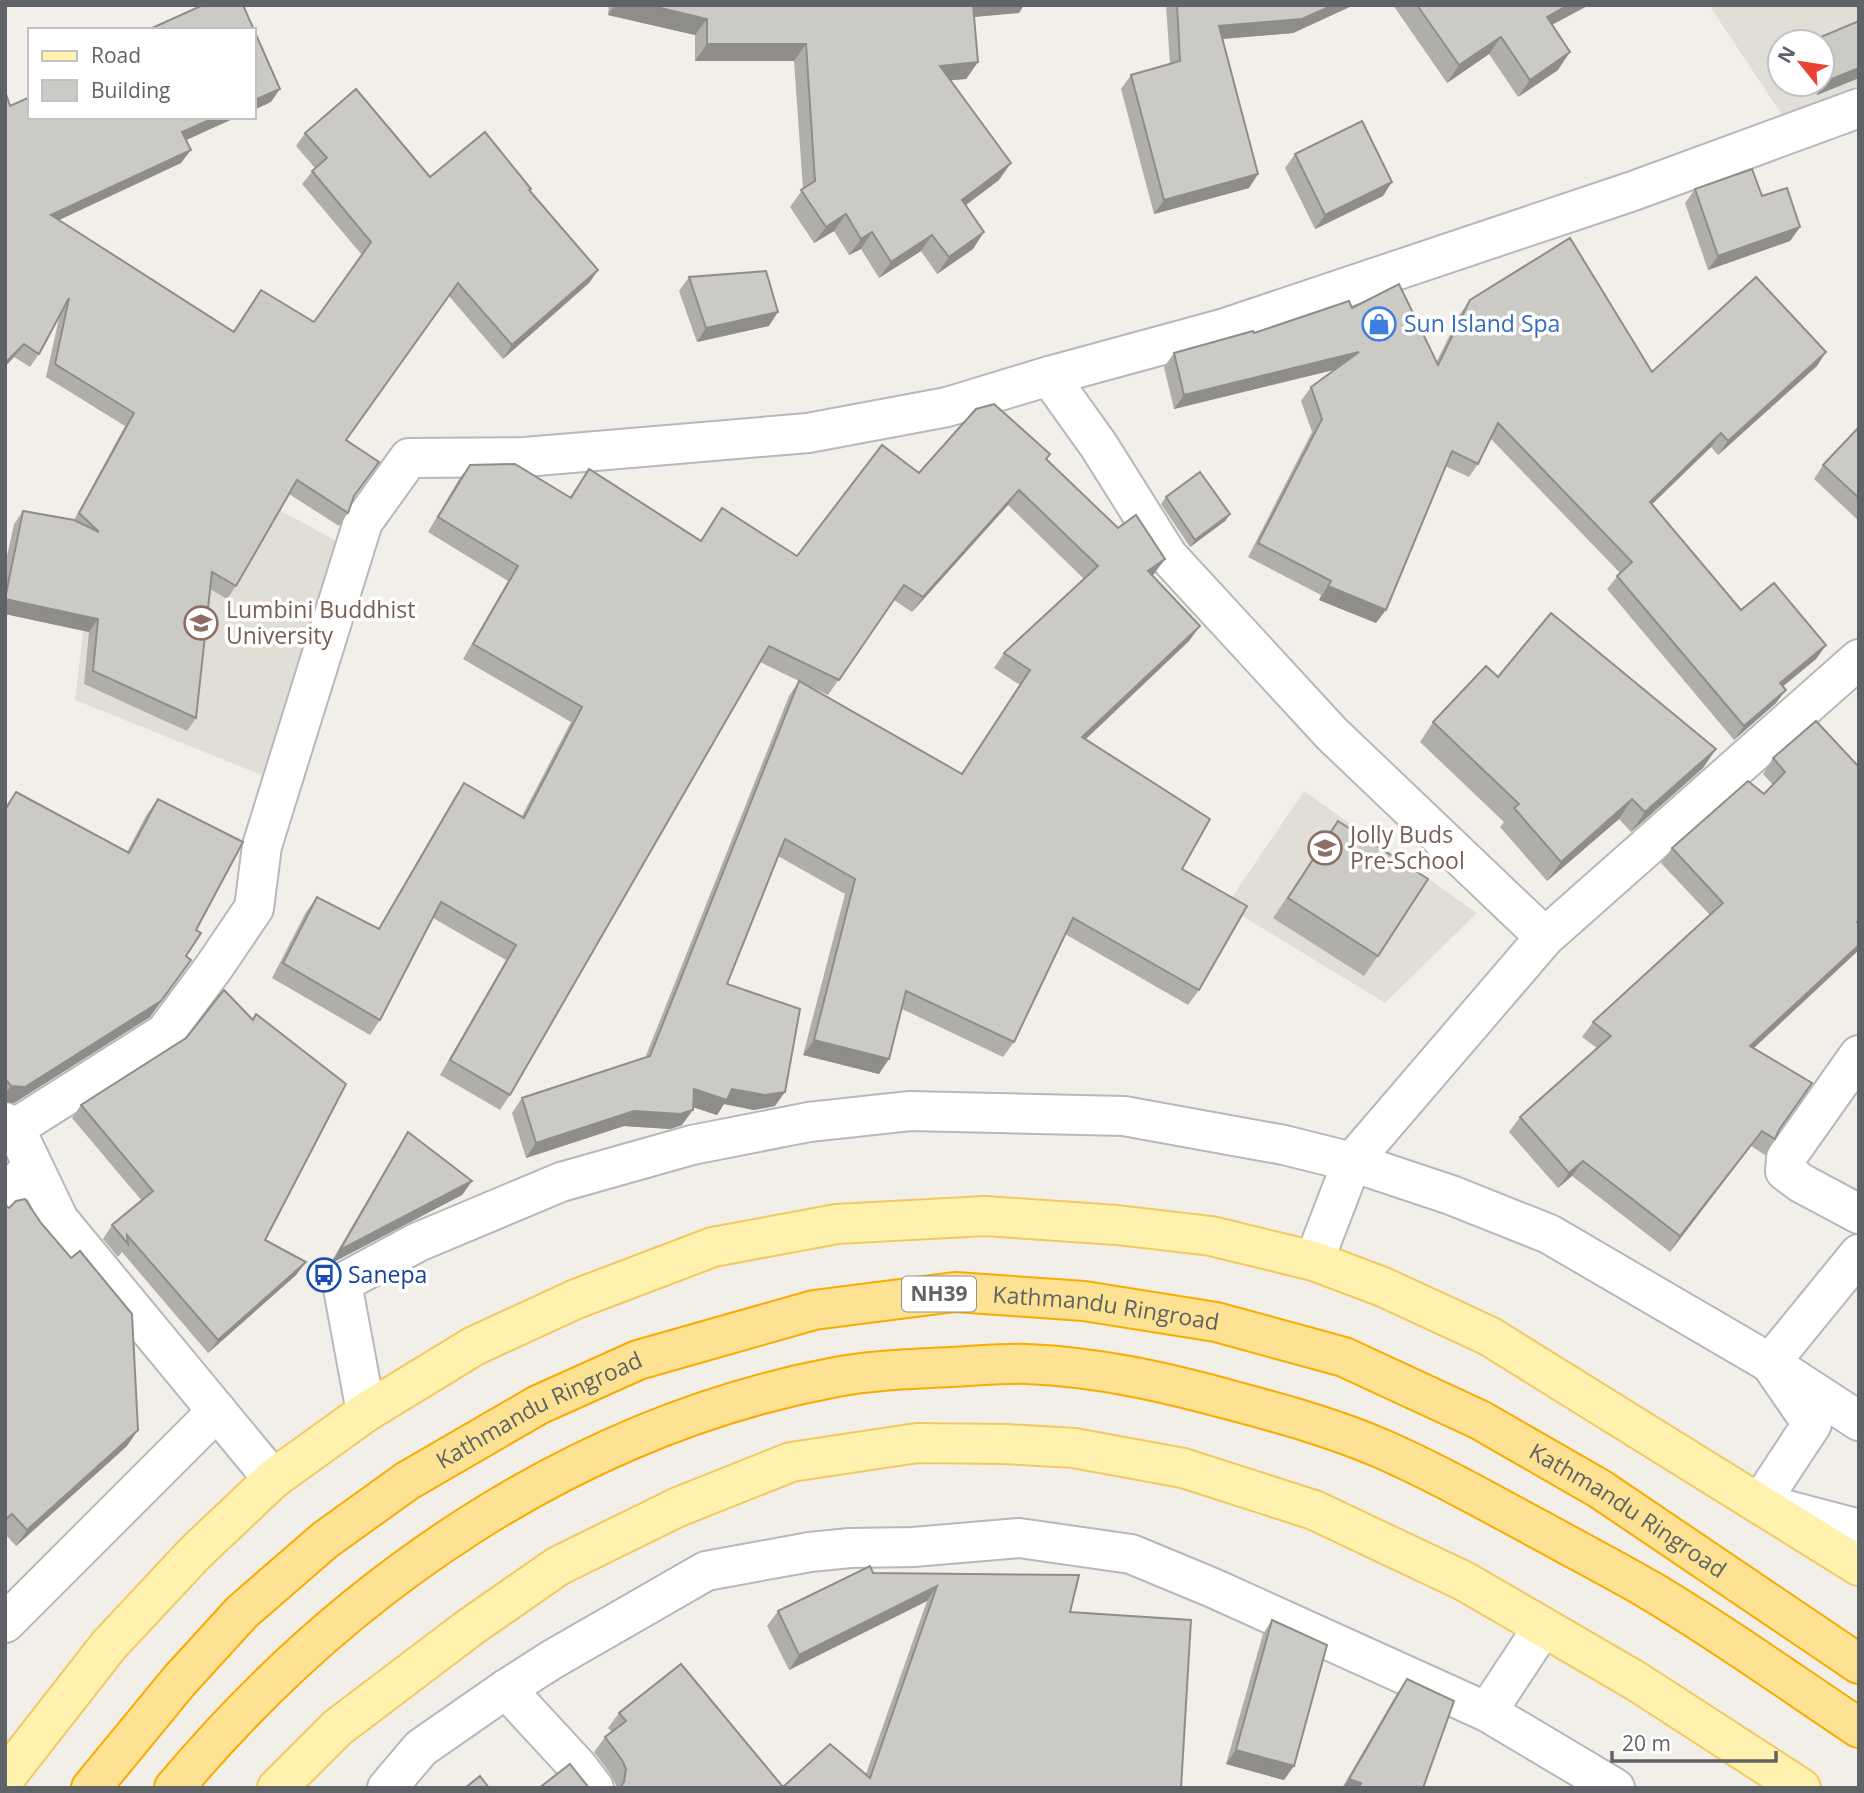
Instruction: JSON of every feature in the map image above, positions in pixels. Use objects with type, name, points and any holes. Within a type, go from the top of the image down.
[{"type":"highway","name":"Kathmandu Ringroad","points":[[91,1788],[179,1681],[262,1594],[326,1540],[407,1482],[538,1405],[638,1360],[814,1310],[955,1292],[1084,1301],[1216,1322],[1345,1357],[1480,1420],[1600,1489],[1859,1664]]},
{"type":"highway","points":[[174,1788],[252,1701],[342,1619],[435,1547],[559,1474],[631,1438],[702,1412],[779,1390],[840,1377],[902,1369],[1023,1364],[1081,1368],[1157,1380],[1289,1416],[1377,1447],[1472,1493],[1652,1592],[1859,1728]]},
{"type":"main road","points":[[5,1778],[109,1645],[194,1554],[273,1479],[366,1412],[474,1346],[576,1298],[713,1247],[837,1224],[985,1216],[1117,1225],[1211,1236],[1314,1261],[1383,1287],[1489,1336],[1859,1566]]},
{"type":"main road","points":[[277,1788],[337,1728],[469,1628],[558,1566],[678,1507],[791,1462],[918,1443],[1074,1448],[1184,1468],[1314,1510],[1464,1581],[1543,1626],[1636,1681],[1801,1788]]},
{"type":"street","points":[[273,1479],[59,1220],[10,1125],[165,1033],[254,908],[262,846],[363,523],[409,458],[525,457],[808,433],[947,407],[1225,327],[1633,191],[1859,108]]},
{"type":"street","points":[[1049,376],[1098,446],[1168,556],[1332,734],[1545,937]]},
{"type":"street","points":[[1314,1261],[1352,1162],[1545,937],[1859,659]]},
{"type":"street","points":[[1859,1055],[1786,1158],[1785,1171],[1801,1183],[1859,1214]]},
{"type":"street","points":[[366,1412],[342,1283],[418,1242],[561,1182],[692,1144],[809,1122],[910,1111],[1124,1116],[1284,1145],[1352,1162],[1451,1195],[1549,1234],[1770,1363],[1859,1421]]},
{"type":"street","points":[[5,1195],[33,1166]]},
{"type":"street","points":[[1770,1363],[1859,1254]]},
{"type":"street","points":[[1770,1363],[1812,1424],[1760,1503],[1859,1529]]},
{"type":"street","points":[[5,1623],[217,1411]]},
{"type":"street","points":[[387,1788],[421,1748],[506,1689],[706,1571],[810,1552],[1019,1538],[1130,1554],[1487,1712],[1615,1788]]},
{"type":"street","points":[[1487,1712],[1543,1626]]},
{"type":"street","points":[[506,1689],[594,1788]]},
{"type":"shaded area","points":[[1709,5],[1859,5],[1859,85],[1836,94],[1836,28],[1766,28],[1766,91]]},
{"type":"shaded area","points":[[1771,98],[1826,98],[1782,115]]},
{"type":"shaded area","name":"Lumbini Buddhist University","points":[[210,473],[346,546],[264,776],[75,700],[96,522]]},
{"type":"shaded area","name":"Jolly Buds Pre-School","points":[[1304,791],[1477,913],[1385,1003],[1226,906]]},
{"type":"building","points":[[203,5],[243,5],[253,28],[152,28]]},
{"type":"building","points":[[648,5],[973,5],[978,62],[940,66],[1011,163],[962,200],[984,232],[949,257],[932,235],[891,262],[872,232],[861,239],[846,214],[826,227],[801,190],[815,181],[806,44],[707,44],[707,19]]},
{"type":"building","points":[[1177,5],[1333,5],[1302,19],[1219,26],[1258,174],[1164,200],[1131,75],[1180,61]]},
{"type":"building","points":[[1417,5],[1568,5],[1547,17],[1570,52],[1530,80],[1501,37],[1459,65]]},
{"type":"building","points":[[1859,21],[1859,68],[1836,77],[1836,31]]},
{"type":"building","points":[[256,35],[280,89],[256,99]]},
{"type":"building","points":[[356,89],[430,177],[485,132],[531,189],[529,190],[598,270],[512,345],[458,283],[346,440],[379,462],[354,496],[348,513],[297,480],[236,586],[212,572],[196,718],[93,671],[98,619],[5,599],[23,511],[74,520],[99,532],[79,513],[134,413],[55,364],[69,298],[39,354],[24,344],[5,363],[5,91],[10,106],[28,98],[28,119],[211,119],[182,132],[191,150],[51,215],[234,332],[261,290],[314,322],[371,242],[312,171],[327,158],[305,133]]},
{"type":"building","points":[[1362,121],[1392,182],[1325,215],[1295,154]]},
{"type":"building","points":[[1752,169],[1762,196],[1787,188],[1800,227],[1718,256],[1695,189]]},
{"type":"building","points":[[1570,238],[1652,372],[1756,277],[1826,352],[1728,441],[1721,433],[1650,502],[1741,610],[1774,583],[1826,645],[1780,683],[1786,690],[1744,726],[1617,576],[1632,562],[1498,423],[1478,464],[1452,451],[1386,610],[1328,586],[1331,581],[1258,543],[1322,419],[1311,387],[1359,352],[1184,395],[1174,353],[1253,331],[1254,333],[1349,301],[1352,308],[1399,284],[1438,365],[1470,300]]},
{"type":"building","points":[[766,271],[778,312],[706,328],[689,277]]},
{"type":"building","points":[[994,404],[1050,454],[1046,459],[1118,528],[1136,515],[1165,559],[1148,571],[1200,626],[1082,737],[1210,819],[1182,869],[1247,906],[1199,990],[1073,918],[1014,1042],[906,991],[889,1059],[814,1040],[855,879],[785,839],[727,984],[800,1009],[785,1092],[765,1095],[732,1089],[727,1100],[694,1089],[693,1110],[680,1114],[634,1111],[536,1143],[522,1098],[650,1056],[799,681],[962,774],[1030,670],[1004,653],[1098,566],[1019,490],[923,597],[904,585],[839,680],[769,646],[510,1095],[450,1060],[516,945],[441,902],[380,1020],[283,963],[317,897],[379,929],[464,783],[524,818],[582,707],[473,644],[518,566],[438,517],[470,465],[515,464],[571,498],[589,469],[701,541],[722,508],[797,556],[882,445],[919,473],[976,409]]},
{"type":"building","points":[[1859,427],[1859,498],[1823,465]]},
{"type":"building","points":[[1200,472],[1230,514],[1195,540],[1166,497]]},
{"type":"building","points":[[1551,613],[1716,749],[1645,812],[1632,799],[1561,862],[1514,808],[1519,804],[1433,722],[1486,666],[1498,677]]},
{"type":"building","points":[[1816,721],[1859,767],[1859,945],[1750,1046],[1812,1083],[1775,1139],[1762,1131],[1680,1236],[1583,1161],[1569,1173],[1520,1117],[1611,1036],[1593,1022],[1723,903],[1672,848],[1748,781],[1764,794],[1785,772],[1773,758]]},
{"type":"building","points":[[16,792],[129,853],[158,799],[243,842],[196,930],[201,933],[186,956],[191,960],[161,1001],[25,1087],[11,1086],[5,1079],[5,810]]},
{"type":"building","points":[[1338,821],[1428,879],[1378,956],[1288,898]]},
{"type":"building","points":[[224,990],[253,1020],[256,1014],[346,1084],[265,1240],[306,1262],[218,1340],[127,1235],[128,1244],[112,1225],[153,1191],[81,1105],[186,1038]]},
{"type":"building","points":[[408,1132],[472,1181],[340,1250]]},
{"type":"building","points":[[25,1199],[41,1223],[71,1258],[80,1251],[132,1314],[138,1430],[27,1530],[12,1514],[5,1520],[5,1205],[9,1208],[16,1201]]},
{"type":"building","points":[[870,1566],[873,1573],[1079,1575],[1070,1612],[1191,1620],[1181,1788],[620,1788],[626,1769],[605,1737],[626,1721],[619,1713],[681,1664],[783,1787],[830,1744],[870,1778],[937,1586],[799,1655],[778,1611]]},
{"type":"building","points":[[1272,1620],[1327,1645],[1294,1766],[1236,1750]]},
{"type":"building","points":[[1407,1679],[1454,1701],[1423,1788],[1359,1788],[1361,1783],[1349,1779]]},
{"type":"building","points":[[570,1764],[589,1788],[539,1788]]},
{"type":"building","points":[[480,1776],[489,1788],[465,1788]]},
{"type":"place","name":"Sun Island Spa","points":[[1379,324]]},
{"type":"place","name":"Lumbini Buddhist University","points":[[201,623]]},
{"type":"place","name":"Jolly Buds Pre-School","points":[[1325,848]]},
{"type":"place","name":"Sanepa","points":[[324,1275]]}]
